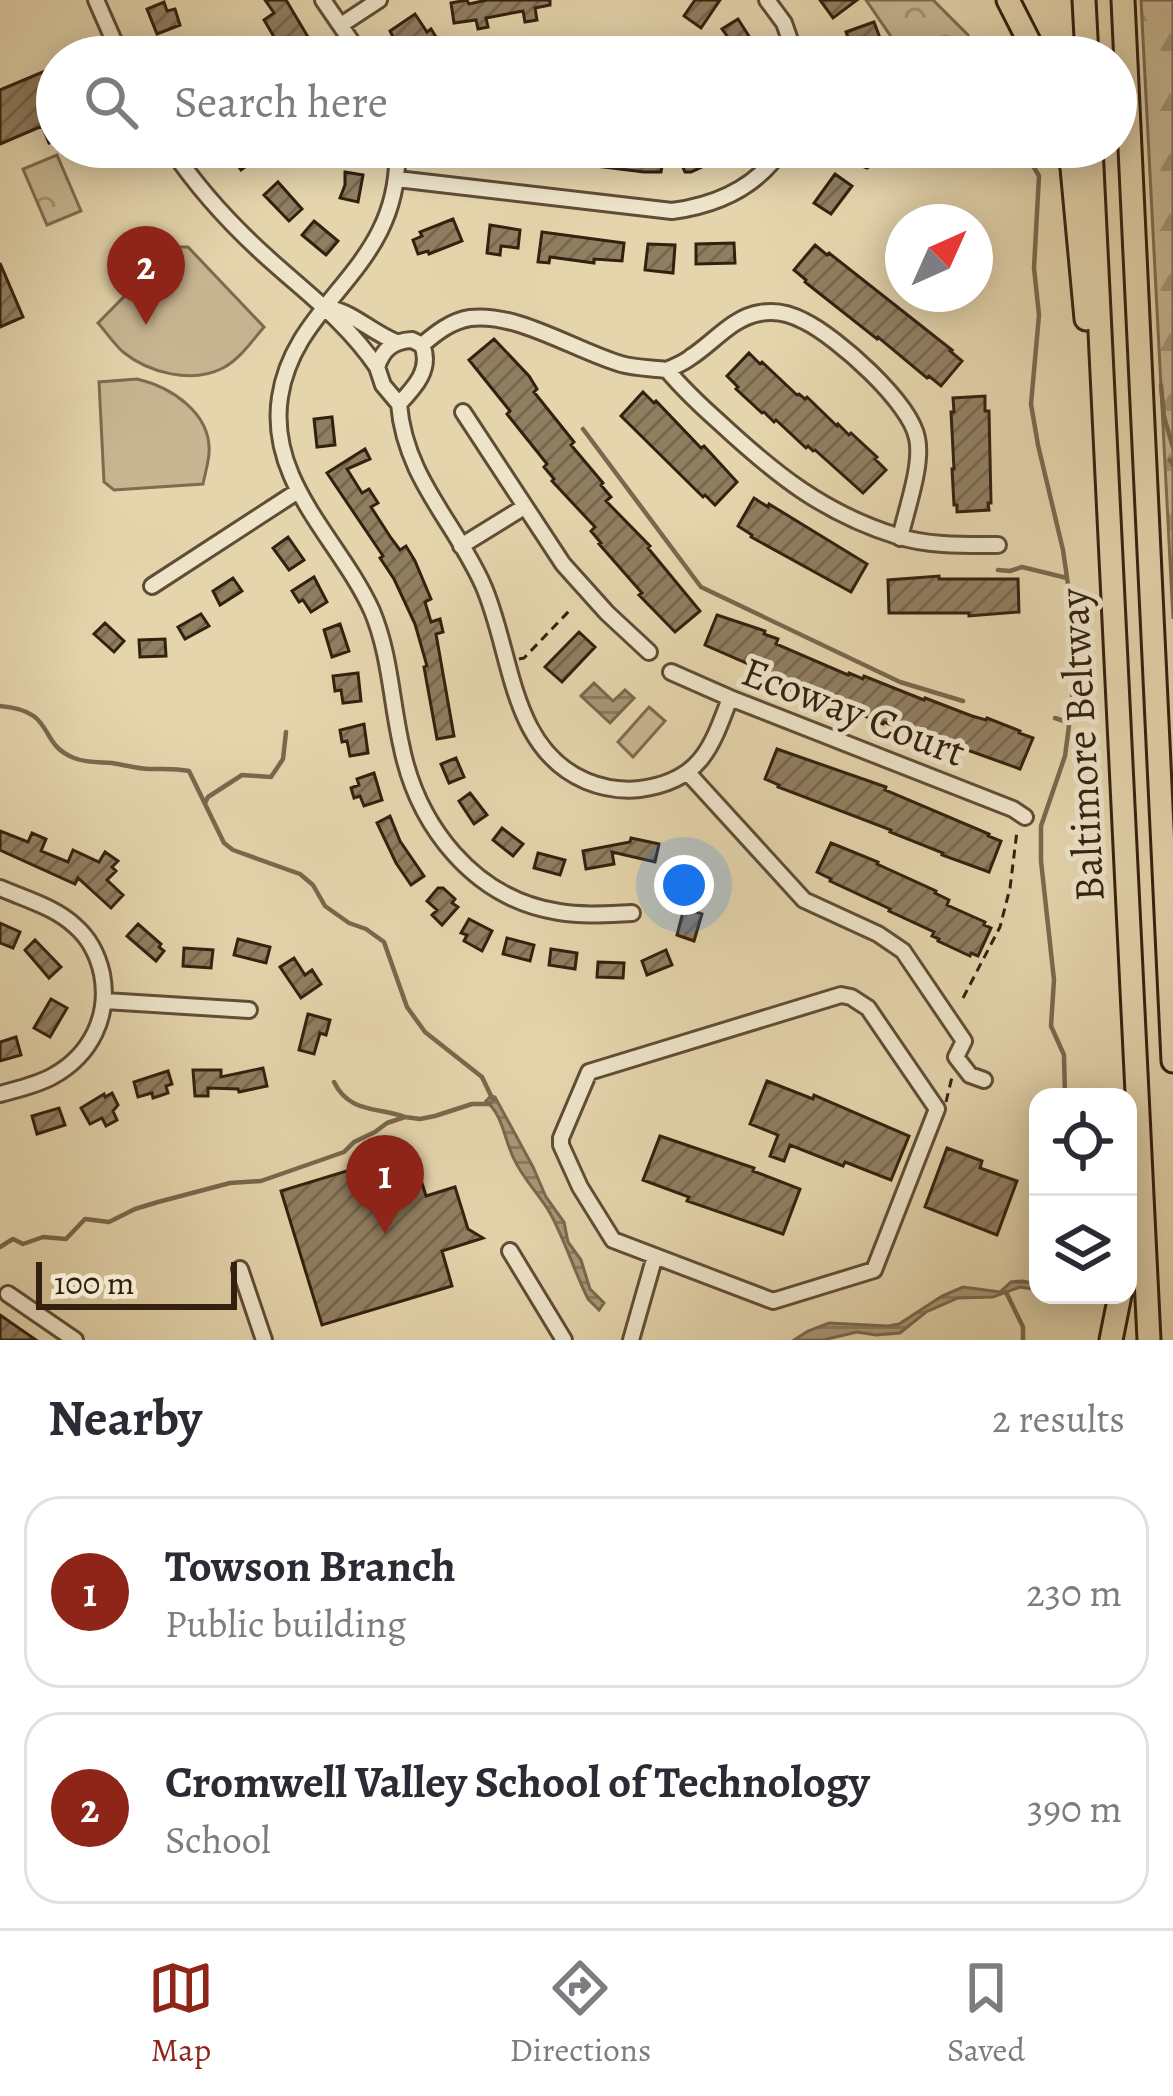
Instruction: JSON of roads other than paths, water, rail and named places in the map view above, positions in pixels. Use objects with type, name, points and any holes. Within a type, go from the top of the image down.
[{"type":"highway","points":[[1008,0],[1026,36]]},
{"type":"highway","points":[[1084,0],[1086,36]]},
{"type":"highway","name":"Baltimore Beltway","points":[[1123,0],[1125,36]]},
{"type":"highway","points":[[1070,168],[1110,539]]},
{"type":"highway","name":"Baltimore Beltway","points":[[1092,168],[1149,1340]]},
{"type":"highway","name":"Baltimore Beltway","points":[[1131,168],[1173,1060]]},
{"type":"highway","points":[[1130,1196],[1138,1102]]},
{"type":"highway","points":[[1111,1340],[1118,1304]]},
{"type":"street","points":[[96,0],[112,36]]},
{"type":"street","points":[[323,0],[348,36]]},
{"type":"street","points":[[340,25],[379,0]]},
{"type":"street","points":[[767,0],[789,36]]},
{"type":"street","points":[[185,168],[231,223],[327,307],[376,367],[399,404],[407,449],[432,501],[484,588],[522,711],[534,736],[558,766],[615,789],[654,787],[688,774],[707,752],[730,698]]},
{"type":"street","points":[[397,168],[388,218],[373,247],[292,360],[279,402],[285,459],[298,491],[373,614],[386,651],[405,766],[421,806],[445,844],[491,888],[526,905],[564,913],[632,913]]},
{"type":"street","points":[[397,179],[672,211],[698,207],[743,188],[766,168]]},
{"type":"street","points":[[327,307],[347,311],[370,330],[397,342]]},
{"type":"street","points":[[422,344],[452,323],[485,318],[567,341],[624,365],[667,370],[688,360],[740,319],[760,312],[784,313],[808,322],[893,395],[917,435],[919,454],[900,538]]},
{"type":"street","points":[[376,367],[383,352],[397,342],[422,344],[424,368],[399,404]]},
{"type":"street","points":[[667,370],[786,482],[818,502],[900,538],[998,545]]},
{"type":"street","points":[[463,412],[562,564],[649,652]]},
{"type":"street","points":[[152,586],[298,491]]},
{"type":"street","points":[[461,546],[524,507]]},
{"type":"street","name":"Ecoway Court","points":[[671,672],[1019,813]]},
{"type":"street","points":[[688,774],[804,900],[878,934],[903,951],[964,1041],[956,1057],[970,1076],[984,1080]]},
{"type":"street","points":[[0,888],[60,915],[80,930],[100,964],[105,1001],[99,1026],[77,1058],[44,1080],[0,1094]]},
{"type":"street","points":[[841,995],[868,1008],[937,1109],[874,1270],[773,1301],[656,1256],[608,1235],[562,1145],[589,1072],[841,995]]},
{"type":"street","points":[[105,1001],[249,1010]]},
{"type":"street","points":[[510,1251],[560,1339]]},
{"type":"street","points":[[631,1340],[656,1256]]},
{"type":"street","points":[[240,1269],[264,1340]]},
{"type":"street","points":[[8,1294],[75,1340]]},
{"type":"waterway","points":[[1034,168],[1039,176],[1034,268],[1039,315],[1031,404],[1063,550],[1074,651],[1065,756],[1041,826],[1054,980],[1051,1026],[1064,1055],[1065,1088]]},
{"type":"waterway","points":[[1161,385],[1173,447]]},
{"type":"waterway","points":[[583,429],[701,587],[900,682],[963,701]]},
{"type":"waterway","points":[[1170,460],[1173,465]]},
{"type":"waterway","points":[[998,570],[1022,567],[1067,578]]},
{"type":"waterway","points":[[0,706],[31,714],[62,752],[74,758],[189,771],[224,843],[300,874],[325,906],[384,942],[407,1007],[425,1032],[482,1077],[493,1100]]},
{"type":"waterway","points":[[1055,718],[1070,723]]},
{"type":"waterway","points":[[205,803],[242,775],[271,777],[283,759],[286,732]]},
{"type":"waterway","points":[[334,1082],[356,1104],[405,1117]]},
{"type":"waterway","points":[[0,1247],[13,1239],[23,1244],[43,1237],[66,1239],[85,1219],[109,1222],[158,1202],[230,1183],[261,1181],[344,1152],[387,1123],[405,1117],[420,1119],[472,1104],[490,1104]]},
{"type":"waterway","points":[[1006,1292],[1023,1327],[1023,1340]]},
{"type":"place","name":"Cromwell Valley School of Technology","points":[[146,325]]},
{"type":"place","name":"Towson Branch","points":[[385,1234]]}]
